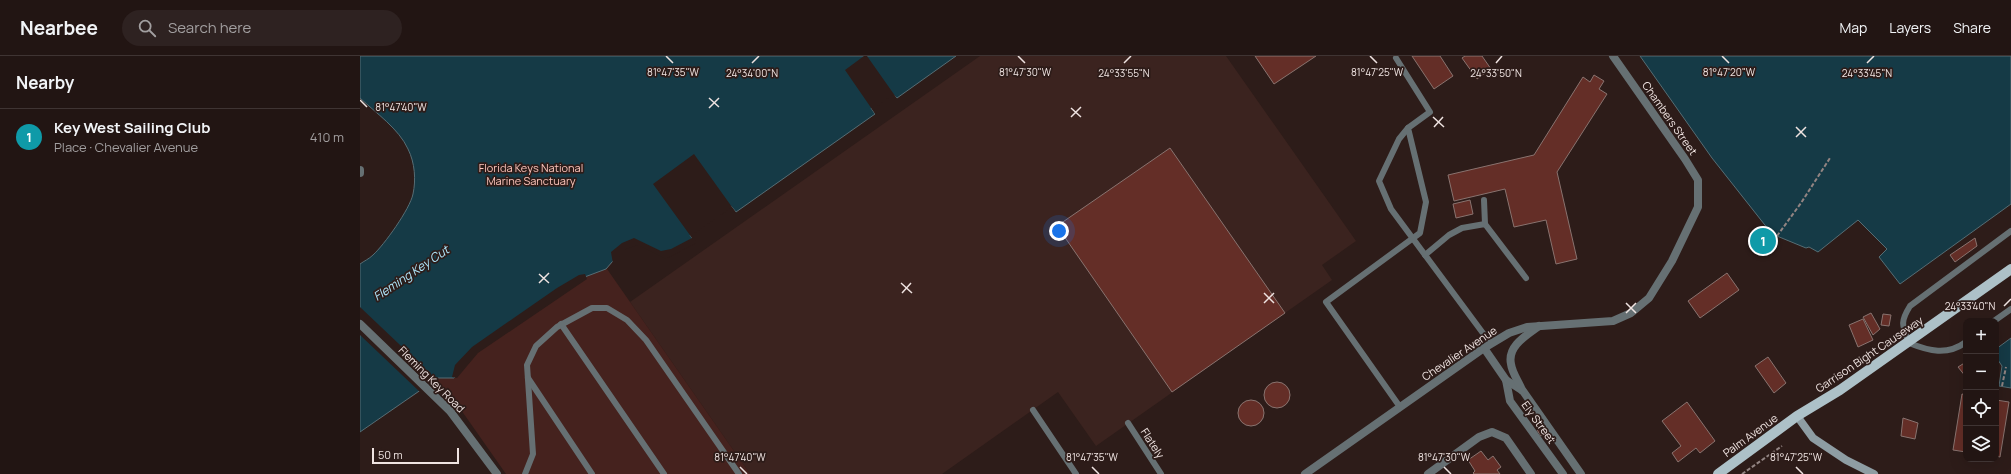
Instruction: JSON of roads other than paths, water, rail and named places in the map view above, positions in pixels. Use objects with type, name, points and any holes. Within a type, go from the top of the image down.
[{"type":"main road","name":"Garrison Bight Causeway","points":[[1797,416],[1840,390],[1909,343],[2011,269]]},
{"type":"main road","name":"Palm Avenue","points":[[1718,474],[1797,416]]},
{"type":"street","name":"Chambers Street","points":[[1613,56],[1686,159],[1698,180],[1699,196]]},
{"type":"street","name":"Chevalier Avenue","points":[[1305,474],[1484,348],[1509,333],[1527,327],[1613,321],[1631,313],[1648,298],[1672,261],[1698,207],[1699,196]]},
{"type":"street","name":"Fleming Key Road","points":[[360,324],[450,411],[497,474]]},
{"type":"street","name":"Ely Street","points":[[1539,326],[1519,341],[1513,350],[1511,364],[1523,391],[1581,474]]},
{"type":"street","name":"Ely Street","points":[[1484,348],[1506,380],[1523,391]]},
{"type":"street","name":"Ely Street","points":[[1506,380],[1510,401],[1563,474]]},
{"type":"street","points":[[1797,416],[1813,438],[1846,460],[1874,474]]},
{"type":"street","points":[[1428,474],[1479,437],[1492,432],[1506,438],[1531,474]]},
{"type":"street","points":[[1547,451],[1559,442]]},
{"type":"lane","points":[[1396,58],[1430,112],[1408,128],[1399,139],[1379,181],[1391,209],[1491,344]]},
{"type":"lane","points":[[1400,407],[1326,302],[1420,233],[1426,202],[1408,128]]},
{"type":"lane","points":[[1484,200],[1485,224],[1526,278]]},
{"type":"lane","points":[[1425,255],[1449,235],[1462,228],[1485,224]]},
{"type":"lane","points":[[1963,343],[1947,351],[1931,351],[1909,343],[1902,326],[1902,317],[1910,306],[2011,231]]},
{"type":"lane","points":[[526,474],[533,454],[527,365],[536,346],[562,324],[592,308],[607,308],[626,320],[646,340],[739,474]]},
{"type":"lane","points":[[1998,318],[2011,309]]},
{"type":"lane","points":[[562,324],[664,474]]},
{"type":"lane","points":[[528,377],[592,474]]},
{"type":"lane","points":[[1033,410],[1076,474]]},
{"type":"lane","name":"Flately","points":[[1128,423],[1161,474]]},
{"type":"water","name":"Florida Keys National Marine Sanctuary","points":[[360,56],[956,56],[897,98],[892,93],[871,108],[875,114],[736,212],[731,206],[690,235],[694,241],[665,257],[638,243],[625,247],[606,269],[582,278],[477,351],[454,378],[438,378],[360,432],[360,264],[378,250],[402,217],[411,201],[415,177],[412,160],[404,142],[387,122],[360,98]]},
{"type":"water","points":[[1640,56],[2011,56],[2011,204],[1900,284],[1879,257],[1887,249],[1858,220],[1818,252],[1809,247],[1806,248],[1772,234],[1712,158]]},
{"type":"water","points":[[2011,338],[2011,388],[1999,386],[2002,366],[1999,362],[1999,347]]},
{"type":"place","name":"Key West Sailing Club","points":[[1763,241]]},
{"type":"water label","name":"Fleming Key Cut","points":[[411,273]]}]
